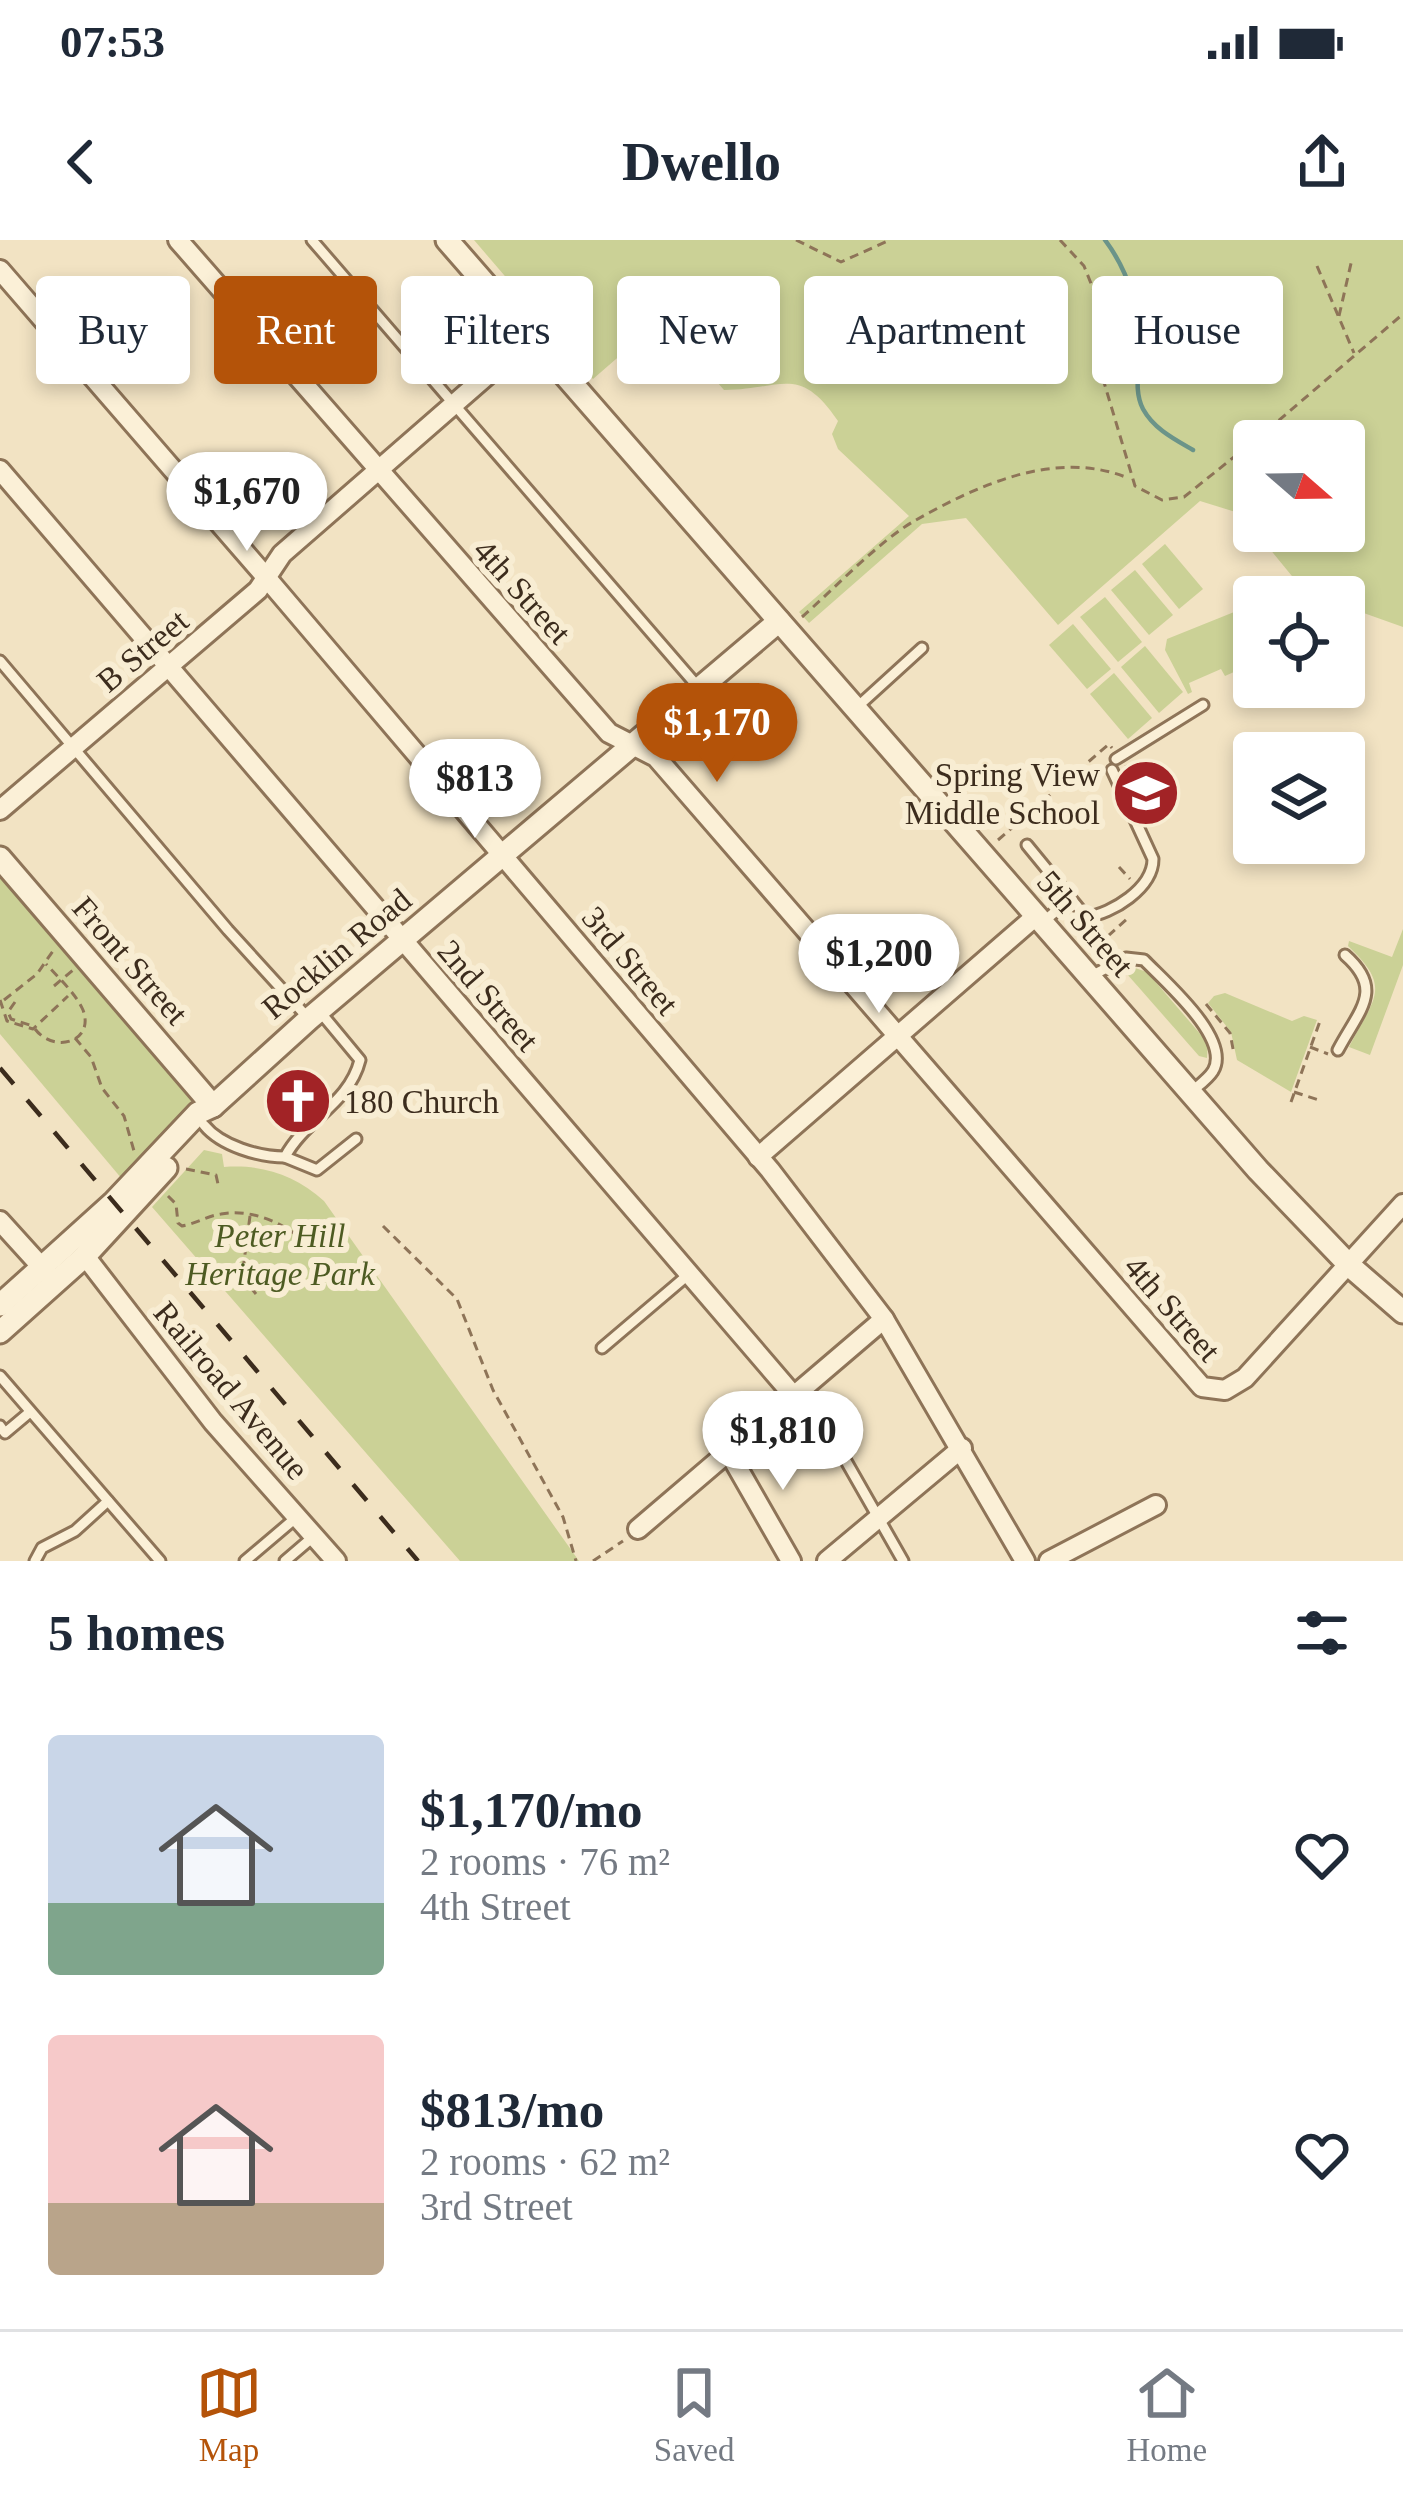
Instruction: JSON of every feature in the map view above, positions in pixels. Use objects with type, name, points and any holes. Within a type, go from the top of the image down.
[{"type":"street","name":"4th Street","points":[[178,240],[608,733],[656,757],[1202,1387],[1217,1391],[1245,1378],[1350,1266]]},
{"type":"street","name":"5th Street","points":[[447,240],[477,276]]},
{"type":"street","name":"3rd Street","points":[[0,270],[758,1157],[884,1319],[1025,1561]]},
{"type":"street","name":"B Street","points":[[0,810],[258,590],[282,554],[477,384]]},
{"type":"street","name":"5th Street","points":[[573,384],[790,619],[855,709],[1294,1210],[1403,1312]]},
{"type":"street","name":"2nd Street","points":[[0,470],[688,1274],[796,1392]]},
{"type":"street","name":"Rocklin Road","points":[[3,1297],[85,1256],[208,1116],[314,1015],[699,688],[790,619]]},
{"type":"street","name":"Front Street","points":[[0,858],[208,1116]]},
{"type":"street","points":[[758,1157],[1039,920]]},
{"type":"street","name":"Rocklin Road","points":[[0,1332],[198,1113],[208,1116]]},
{"type":"street","points":[[1350,1266],[1403,1204]]},
{"type":"street","points":[[0,1220],[49,1275]]},
{"type":"street","name":"Railroad Avenue","points":[[85,1256],[213,1422],[336,1561]]},
{"type":"street","points":[[638,1529],[884,1319]]},
{"type":"street","points":[[827,1561],[962,1448]]},
{"type":"street","points":[[728,1451],[791,1561]]},
{"type":"street","points":[[1048,1561],[1156,1504]]},
{"type":"lane","points":[[312,240],[699,688]]},
{"type":"lane","points":[[855,709],[922,647]]},
{"type":"lane","points":[[0,661],[228,930],[360,1060],[355,1079],[332,1108],[295,1139],[285,1157]]},
{"type":"lane","points":[[1027,844],[1086,917],[1105,915],[1152,873],[1153,859],[1116,762],[1204,705]]},
{"type":"lane","points":[[1039,920],[1070,898]]},
{"type":"lane","points":[[1337,1053],[1367,990],[1365,974],[1345,955]]},
{"type":"lane","points":[[1089,977],[1126,958],[1144,960],[1211,1034],[1217,1054],[1213,1071],[1190,1093]]},
{"type":"lane","points":[[208,1116],[211,1134],[264,1157],[285,1157],[317,1170],[356,1139]]},
{"type":"lane","points":[[602,1348],[688,1274]]},
{"type":"lane","points":[[0,1376],[160,1561]]},
{"type":"lane","points":[[796,1392],[826,1426],[903,1561]]},
{"type":"lane","points":[[0,1447],[3,1429],[30,1412]]},
{"type":"lane","points":[[35,1561],[41,1548],[75,1532],[108,1501]]},
{"type":"lane","points":[[245,1561],[298,1516]]},
{"type":"lane","points":[[285,1561],[315,1536]]},
{"type":"path","points":[[796,240],[841,262],[890,240]]},
{"type":"path","points":[[1060,240],[1084,266],[1096,296],[1103,380],[1135,486],[1162,500],[1184,497],[1233,458]]},
{"type":"path","points":[[1339,318],[1352,260]]},
{"type":"path","points":[[1317,266],[1355,355]]},
{"type":"path","points":[[1279,420],[1403,314]]},
{"type":"path","points":[[790,619],[916,520],[986,487],[1038,470],[1071,466],[1101,467],[1130,479]]},
{"type":"path","points":[[997,842],[1109,744],[1116,762],[1136,787]]},
{"type":"path","points":[[1119,867],[1138,888]]},
{"type":"path","points":[[1097,946],[1128,918]]},
{"type":"path","points":[[35,1028],[10,1024],[1,1001],[46,964],[56,947]]},
{"type":"path","points":[[11,993],[15,1000],[8,1012],[11,1019],[55,1043],[75,1038],[85,1019],[82,1007],[46,964]]},
{"type":"path","points":[[55,986],[74,969]]},
{"type":"path","points":[[35,1028],[70,994]]},
{"type":"path","points":[[1206,1004],[1230,1033],[1234,1054]]},
{"type":"path","points":[[1291,1102],[1320,1022]]},
{"type":"path","points":[[75,1038],[91,1057],[102,1088],[124,1116],[131,1147],[144,1159]]},
{"type":"path","points":[[1310,1047],[1337,1053]]},
{"type":"path","points":[[1294,1092],[1319,1100]]},
{"type":"path","points":[[182,1167],[215,1175],[218,1184]]},
{"type":"path","points":[[153,1183],[176,1204],[182,1226],[223,1213],[250,1214],[282,1224],[298,1236]]},
{"type":"path","points":[[220,1204],[223,1213]]},
{"type":"path","points":[[250,1214],[242,1277],[256,1294]]},
{"type":"path","points":[[383,1226],[457,1299],[493,1390],[563,1517],[576,1561]]},
{"type":"path","points":[[593,1561],[638,1529]]},
{"type":"green space","points":[[474,240],[1403,240],[1403,627],[1365,613],[1365,576],[1292,576],[1272,552],[1365,552],[1365,420],[1233,420],[1233,511],[1200,501],[1058,625],[966,518],[922,524],[809,623],[799,612],[909,516],[838,449],[832,434],[838,421],[812,392],[788,384],[724,390],[719,384],[780,384],[780,276],[617,276],[617,358],[593,379],[593,276],[505,276]]},
{"type":"green space","points":[[1165,544],[1203,589],[1179,609],[1142,564]]},
{"type":"green space","points":[[1135,570],[1173,615],[1149,635],[1111,590]]},
{"type":"green space","points":[[1105,597],[1142,642],[1118,662],[1080,617]]},
{"type":"green space","points":[[1233,612],[1233,672],[1225,676],[1221,669],[1189,683],[1192,692],[1188,694],[1165,650],[1167,639]]},
{"type":"green space","points":[[1073,624],[1111,669],[1087,689],[1049,645]]},
{"type":"green space","points":[[1145,646],[1183,692],[1159,713],[1121,667]]},
{"type":"green space","points":[[1114,673],[1152,718],[1128,739],[1090,694]]},
{"type":"green space","name":"Peter Hill Heritage Park","points":[[0,874],[193,1099],[122,1179],[0,1034]]},
{"type":"green space","points":[[1403,929],[1403,965],[1370,1055],[1349,1047],[1372,1005],[1375,983],[1349,941],[1392,957]]},
{"type":"green space","points":[[1132,967],[1147,972],[1208,1043],[1207,1058],[1199,1056],[1127,974]]},
{"type":"green space","points":[[1225,993],[1292,1021],[1304,1016],[1317,1020],[1291,1092],[1237,1060],[1231,1032],[1208,1003]]},
{"type":"green space","name":"Peter Hill Heritage Park","points":[[204,1150],[222,1154],[224,1167],[277,1173],[324,1201],[579,1561],[460,1561],[152,1207]]},
{"type":"waterway","points":[[1105,240],[1121,266],[1135,308],[1140,402],[1159,428],[1193,450]]},
{"type":"railway","points":[[0,1068],[418,1561]]},
{"type":"place","name":"Spring View Middle School","points":[[1146,793]]},
{"type":"place","name":"180 Church","points":[[298,1101]]}]
